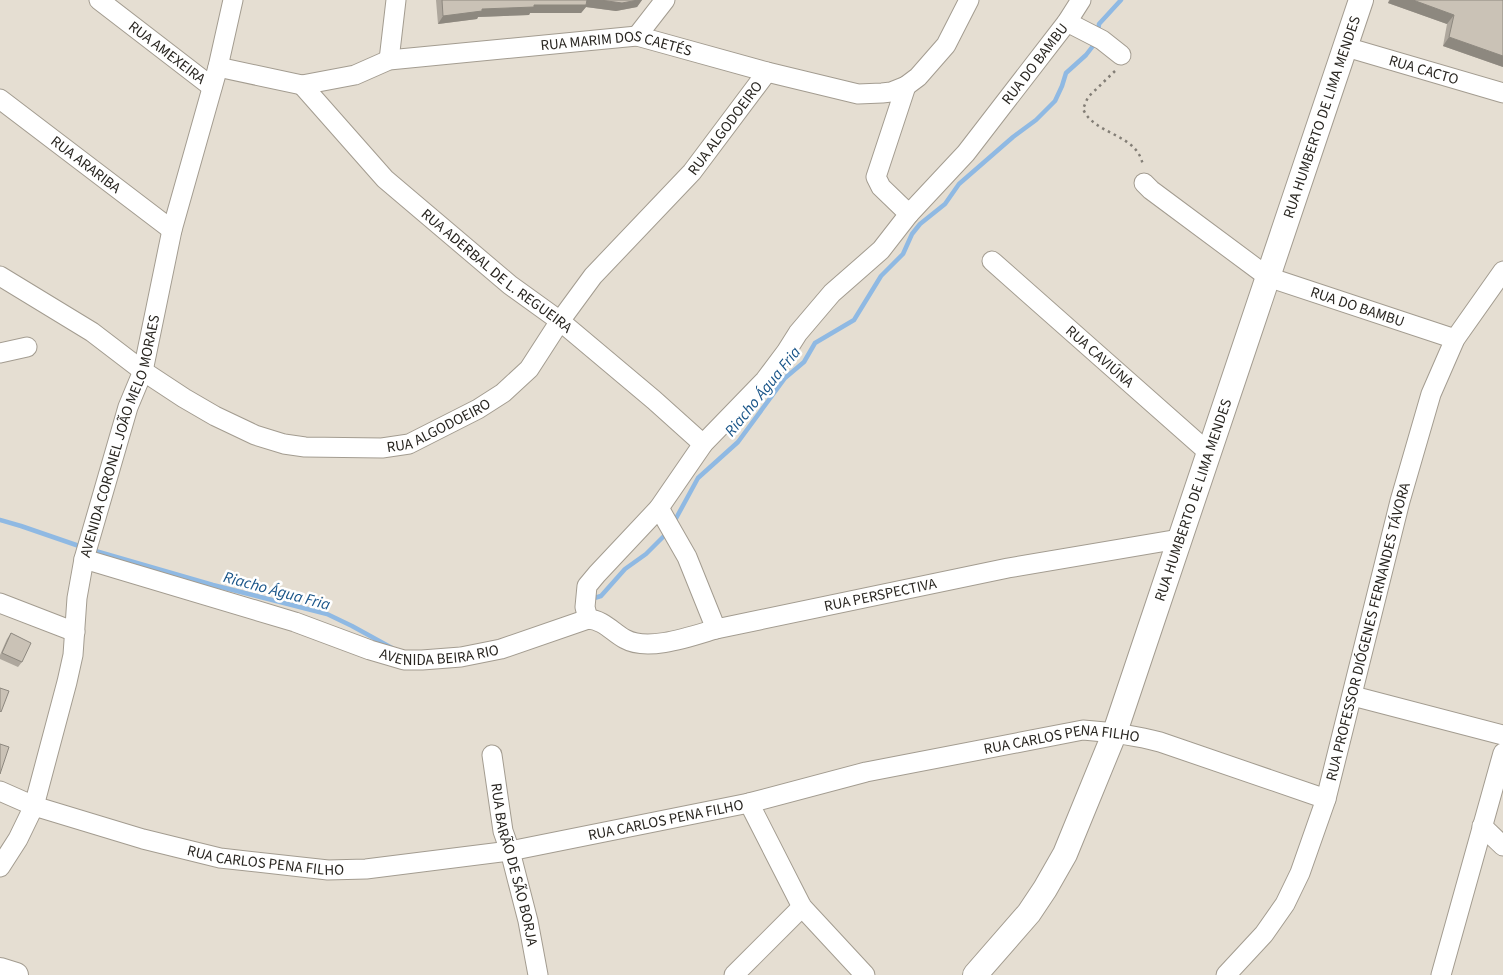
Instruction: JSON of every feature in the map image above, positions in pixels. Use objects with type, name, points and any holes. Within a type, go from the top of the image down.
[{"type":"street","name":"RUA AMEXEIRA","points":[[99,0],[212,87]]},
{"type":"street","name":"AVENIDA CORONEL JOÃO MELO MORAES","points":[[0,867],[18,839],[34,806],[73,655],[77,598],[85,558],[128,407],[143,371],[172,230],[218,67],[233,0]]},
{"type":"street","points":[[389,60],[396,0]]},
{"type":"street","points":[[637,36],[664,0]]},
{"type":"street","name":"RUA MARIM DOS CAETÉS","points":[[218,67],[302,86],[354,76],[389,60],[637,36],[768,72],[858,94],[891,92],[906,86],[918,77],[946,45],[969,0]]},
{"type":"street","points":[[1067,22],[1081,0]]},
{"type":"street","name":"RUA HUMBERTO DE LIMA MENDES","points":[[975,975],[1029,914],[1045,889],[1065,854],[1115,732],[1361,0]]},
{"type":"street","name":"RUA DO BAMBU","points":[[703,444],[764,380],[798,333],[832,293],[881,250],[909,214],[966,153],[1067,22],[1095,37],[1121,55]]},
{"type":"street","name":"RUA CACTO","points":[[1346,47],[1503,93]]},
{"type":"street","name":"RUA ALGODOEIRO","points":[[0,276],[92,332],[143,371],[215,416],[262,437],[284,444],[305,447],[382,448],[408,444],[478,409],[503,393],[529,369],[560,320],[593,276],[692,172],[768,72]]},
{"type":"street","name":"RUA ADERBAL DE L. REGUEIRA","points":[[302,86],[385,179],[510,284],[560,320],[703,444]]},
{"type":"street","points":[[906,86],[876,177],[881,186],[909,214]]},
{"type":"street","name":"RUA ARARIBA","points":[[0,99],[172,230]]},
{"type":"street","name":"RUA DO BAMBU","points":[[1144,183],[1268,277],[1455,339]]},
{"type":"street","name":"RUA CAVIÚNA","points":[[992,261],[1208,452]]},
{"type":"street","name":"RUA PROFESSOR DIÓGENES FERNANDES TÁVORA","points":[[1226,975],[1264,934],[1285,904],[1300,873],[1326,799],[1400,501],[1431,394],[1442,365],[1455,339],[1501,279]]},
{"type":"street","points":[[0,353],[27,347]]},
{"type":"street","points":[[586,613],[587,586],[661,511],[703,444]]},
{"type":"street","points":[[661,511],[687,557],[716,629]]},
{"type":"street","name":"RUA PERSPECTIVA","points":[[586,613],[626,640],[636,643],[672,642],[716,629],[1008,568],[1179,539]]},
{"type":"street","name":"AVENIDA BEIRA RIO","points":[[85,558],[295,622],[370,650],[404,660],[461,657],[501,649],[563,629],[586,613]]},
{"type":"street","points":[[0,603],[75,632]]},
{"type":"street","points":[[1353,696],[1503,735]]},
{"type":"street","name":"RUA CARLOS PENA FILHO","points":[[0,792],[34,806],[143,839],[220,858],[328,870],[366,869],[510,852],[749,803],[866,772],[1083,730],[1115,732],[1160,742],[1326,799]]},
{"type":"street","points":[[1441,975],[1503,753]]},
{"type":"street","name":"RUA BARÃO DE SÃO BORJA","points":[[492,756],[503,830],[528,921],[538,975]]},
{"type":"street","points":[[749,803],[802,907],[865,975]]},
{"type":"street","points":[[1482,826],[1503,846]]},
{"type":"street","points":[[734,975],[802,907]]},
{"type":"street","points":[[0,970],[16,975]]},
{"type":"path","points":[[1121,55],[1122,60],[1119,67],[1088,97],[1083,109],[1093,122],[1124,139],[1138,152],[1143,164],[1144,183]]},
{"type":"building","points":[[442,0],[587,0],[586,5],[534,5],[534,7],[482,9],[482,11],[443,16]]},
{"type":"building","points":[[600,0],[638,0],[622,3]]},
{"type":"building","points":[[1413,0],[1503,0],[1503,56],[1449,37],[1454,15]]},
{"type":"building","points":[[11,633],[31,643],[22,662],[2,653]]},
{"type":"building","points":[[0,688],[9,691],[1,712],[0,711]]},
{"type":"building","points":[[0,744],[9,747],[0,774]]},
{"type":"waterway","name":"Riacho Água Fria","points":[[1098,33],[1099,24],[1121,0]]},
{"type":"waterway","name":"Riacho Água Fria","points":[[674,522],[698,478],[738,442],[785,378],[804,362],[815,343],[854,320],[881,276],[903,254],[912,234],[920,224],[945,204],[959,184],[1013,137],[1036,120],[1055,101],[1066,73],[1086,55],[1096,42]]},
{"type":"waterway","name":"Riacho Água Fria","points":[[0,520],[82,547]]},
{"type":"waterway","name":"Riacho Água Fria","points":[[591,599],[601,596],[625,569],[646,554],[667,533]]},
{"type":"waterway","name":"Riacho Água Fria","points":[[92,550],[213,585],[327,614],[392,648]]}]
